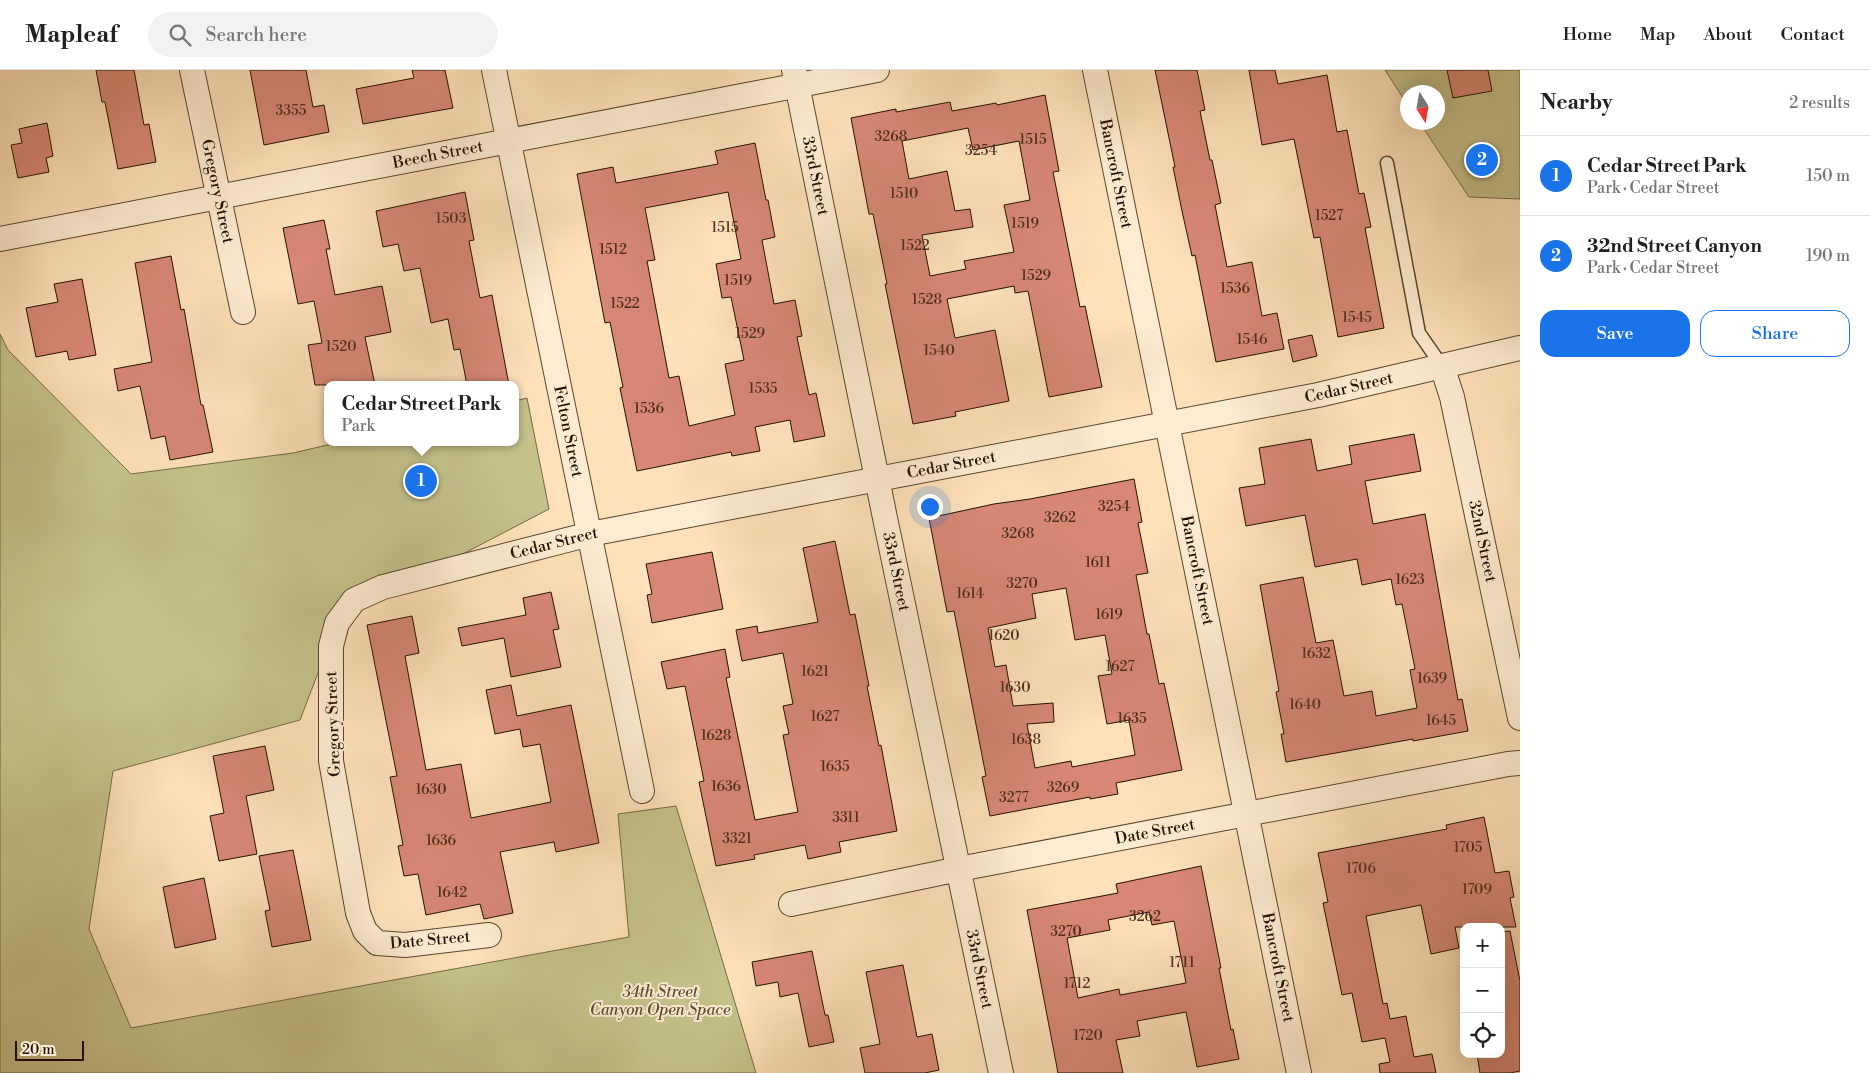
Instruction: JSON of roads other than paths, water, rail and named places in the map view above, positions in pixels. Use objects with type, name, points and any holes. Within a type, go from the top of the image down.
[{"type":"street","name":"Gregory Street","points":[[192,70],[243,312]]},
{"type":"street","name":"Felton Street","points":[[494,70],[642,792]]},
{"type":"street","name":"Beech Street","points":[[0,240],[508,141],[795,78],[877,70]]},
{"type":"street","name":"Bancroft Street","points":[[1095,70],[1248,814],[1299,1073]]},
{"type":"street","name":"33rd Street","points":[[795,78],[1001,1073]]},
{"type":"street","name":"Cedar Street","points":[[383,587],[590,534],[1318,395],[1520,348]]},
{"type":"street","name":"32nd Street","points":[[1442,366],[1452,398],[1520,718]]},
{"type":"street","name":"Gregory Street","points":[[358,913],[331,761],[331,646],[337,623],[354,600],[383,587]]},
{"type":"street","name":"Date Street","points":[[791,904],[959,869],[1520,763]]},
{"type":"street","name":"Date Street","points":[[358,913],[364,931],[377,943],[405,945],[489,934]]},
{"type":"lane","points":[[1387,163],[1419,333],[1442,366]]},
{"type":"place","name":"32nd Street Canyon","points":[[1482,160]]},
{"type":"place","name":"Cedar Street Park","points":[[421,481]]},
{"type":"park label","name":"34th Street Canyon Open Space","points":[[660,1001]]}]
